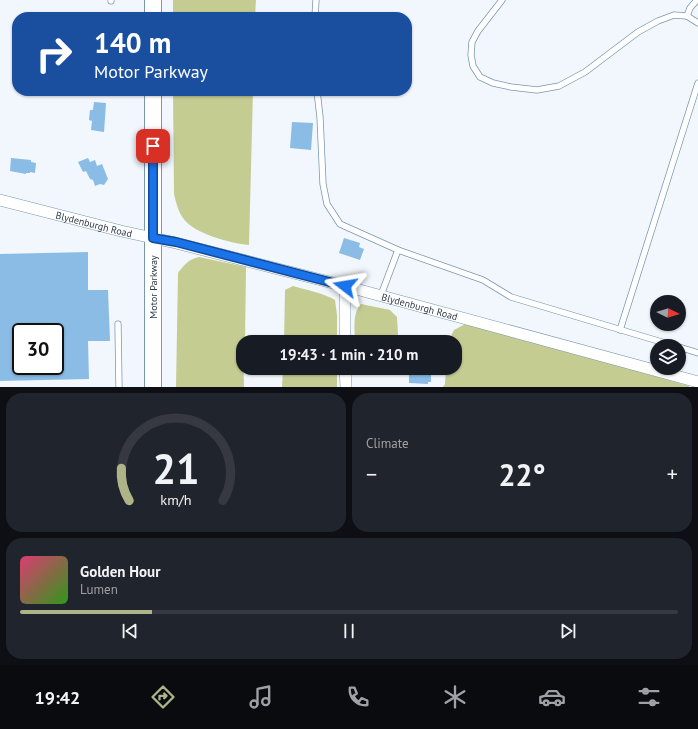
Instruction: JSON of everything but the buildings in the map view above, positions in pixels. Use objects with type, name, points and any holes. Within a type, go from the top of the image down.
[{"type":"main road","points":[[153,0],[153,12]]},
{"type":"main road","name":"Motor Parkway","points":[[153,96],[153,387]]},
{"type":"street","name":"Blydenburgh Road","points":[[0,200],[121,231],[176,242],[381,295],[698,382]]},
{"type":"street","points":[[345,286],[345,335]]},
{"type":"street","points":[[346,375],[346,387]]},
{"type":"lane","points":[[315,12],[316,0]]},
{"type":"lane","points":[[502,0],[478,31],[472,42],[470,55],[473,66],[480,77],[493,83],[511,87],[537,90],[559,86],[585,72],[632,36],[658,21],[674,15],[687,16],[698,23]]},
{"type":"lane","points":[[687,16],[690,8],[697,0]]},
{"type":"lane","points":[[620,330],[698,83]]},
{"type":"lane","points":[[318,96],[323,184],[327,204],[340,224],[398,250],[483,280],[511,297],[651,339]]},
{"type":"lane","points":[[381,295],[398,250]]},
{"type":"lane","points":[[118,324],[119,387]]},
{"type":"lane","points":[[686,349],[698,353]]},
{"type":"green space","points":[[173,0],[256,0],[255,12],[173,12]]},
{"type":"green space","points":[[173,96],[253,96],[249,245],[223,240],[195,229],[183,218],[177,206],[174,194]]},
{"type":"green space","points":[[199,257],[246,267],[245,335],[236,335],[236,375],[244,375],[244,387],[176,387],[178,273],[182,267],[192,259]]},
{"type":"green space","points":[[293,286],[335,300],[337,335],[284,335],[285,290]]},
{"type":"green space","points":[[361,304],[390,310],[397,317],[398,335],[355,335],[355,317]]},
{"type":"green space","points":[[469,322],[689,387],[443,387],[445,384],[446,375],[462,375],[462,335],[452,335],[454,330]]},
{"type":"green space","points":[[283,375],[337,375],[337,387],[282,387]]},
{"type":"route","points":[[153,146],[153,238],[176,242],[345,286]]}]
